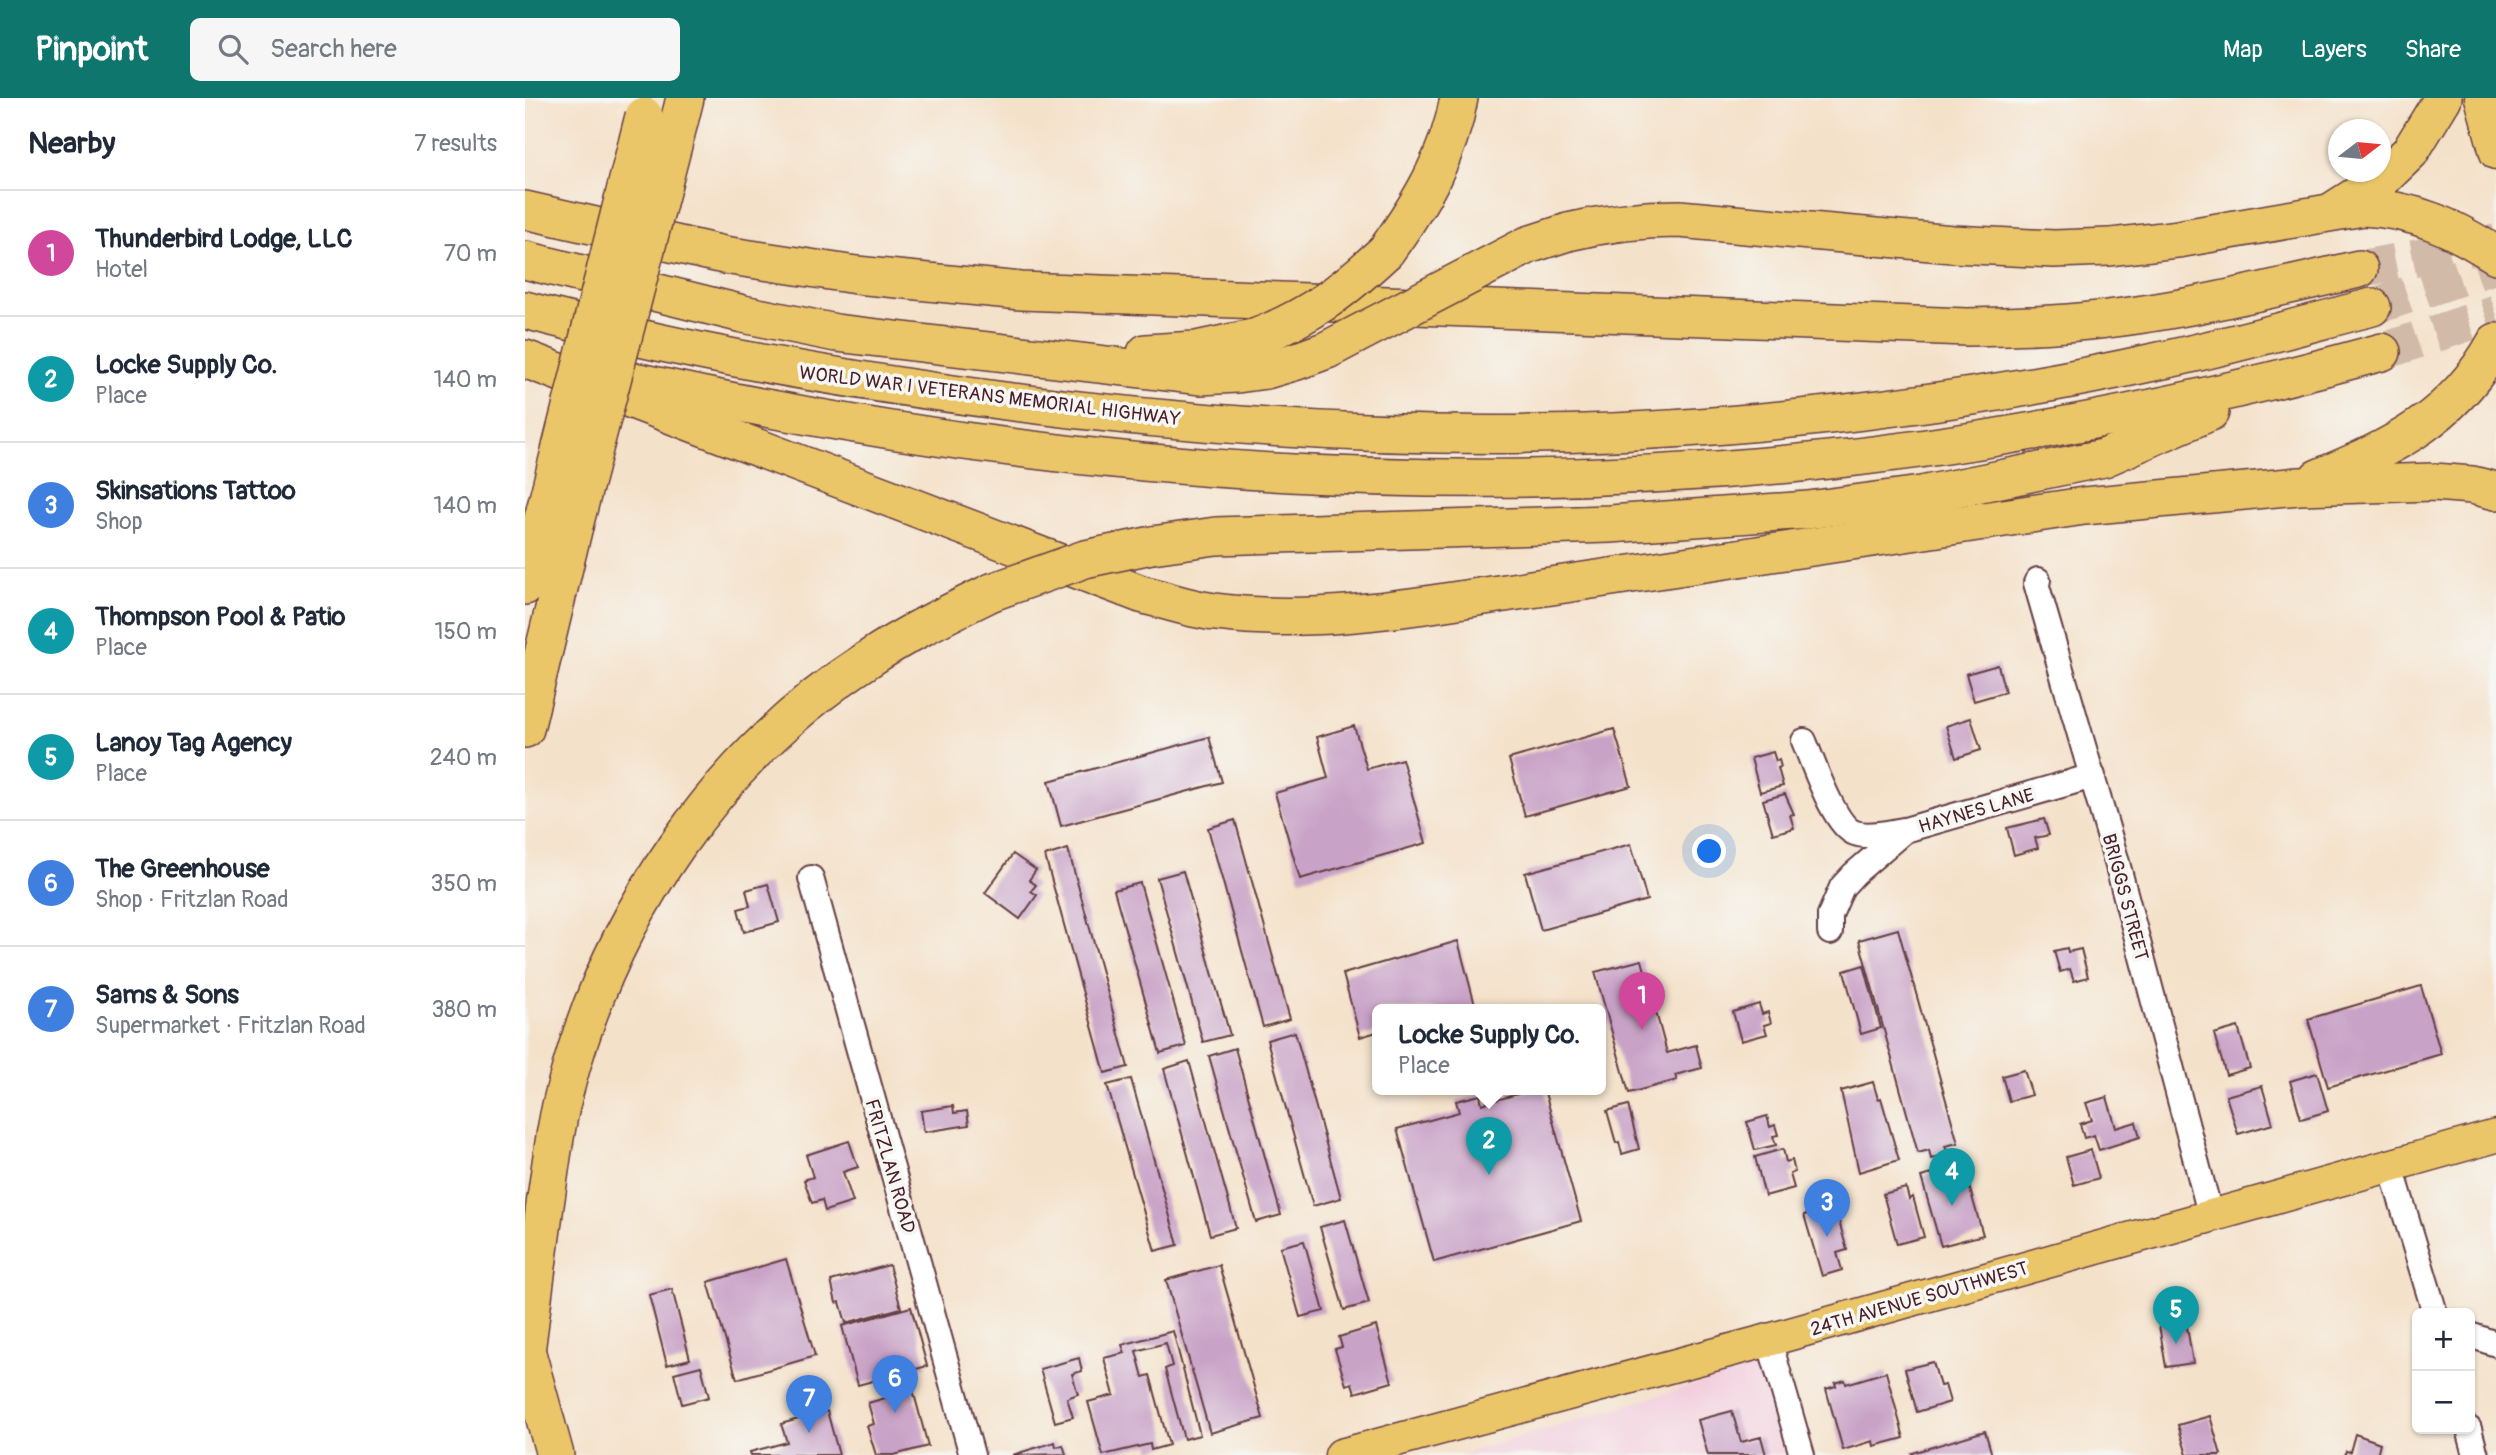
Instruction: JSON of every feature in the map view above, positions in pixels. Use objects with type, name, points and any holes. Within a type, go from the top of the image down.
[{"type":"highway","points":[[1261,353],[1355,280],[1385,251],[1404,226],[1434,176],[1448,142],[1459,98]]},
{"type":"highway","points":[[2334,211],[2397,166],[2422,134],[2443,98]]},
{"type":"highway","points":[[525,729],[560,517],[647,104]]},
{"type":"highway","points":[[525,586],[560,517],[682,110]]},
{"type":"highway","points":[[525,260],[756,317],[837,333],[935,345],[1139,354],[1196,350],[1261,353],[1297,361],[1327,349],[1528,245],[1568,232],[1617,222],[1679,219],[1952,244],[2054,249],[2110,247],[2178,239],[2363,207],[2406,213],[2446,226],[2496,255]]},
{"type":"highway","points":[[525,210],[724,255],[856,275],[1021,291],[1967,327],[2054,324],[2129,316],[2247,295],[2360,269]]},
{"type":"highway","name":"WORLD WAR I VETERANS MEMORIAL HIGHWAY","points":[[525,310],[656,341],[802,371],[964,396],[1119,415],[1284,429],[1482,434],[1631,431],[1727,425],[1976,394],[2157,362],[2372,307]]},
{"type":"highway","points":[[2299,486],[2379,452],[2414,432],[2467,386],[2496,342]]},
{"type":"highway","points":[[525,358],[738,404],[1009,449],[1266,473],[1384,478],[1562,478],[1800,463],[1922,449],[2138,411],[2291,377],[2382,352]]},
{"type":"highway","points":[[525,358],[1141,594],[1213,612],[1276,617],[1344,616],[1602,580],[2084,506],[2299,486],[2434,482],[2472,485],[2496,491]]},
{"type":"highway","points":[[526,1352],[550,1169],[565,1087],[602,982],[635,911],[693,821],[749,757],[802,709],[865,661],[925,624],[992,592],[1085,559],[1152,545],[1216,536],[1610,524],[1808,510],[1921,495],[2104,458],[2291,377]]},
{"type":"highway","points":[[525,1346],[555,1455]]},
{"type":"main road","points":[[2481,98],[2496,153]]},
{"type":"main road","name":"24TH AVENUE SOUTHWEST","points":[[1341,1455],[1769,1340],[2496,1136]]},
{"type":"street","name":"BRIGGS STREET","points":[[2038,580],[2036,583],[2093,776],[2211,1217]]},
{"type":"street","points":[[1804,741],[1836,813],[1846,827],[1853,833],[1865,834],[1905,831]]},
{"type":"street","name":"HAYNES LANE","points":[[1830,932],[1830,915],[1842,887],[1905,831],[2093,776]]},
{"type":"street","name":"FRITZLAN ROAD","points":[[811,878],[972,1455]]},
{"type":"street","points":[[2391,1167],[2433,1308]]},
{"type":"street","points":[[2475,1337],[2496,1344]]},
{"type":"street","points":[[1769,1340],[1802,1455]]},
{"type":"street","points":[[2470,1434],[2476,1455]]},
{"type":"shaded area","points":[[1768,1362],[1795,1455],[1460,1455]]},
{"type":"building","points":[[1998,665],[2005,692],[1974,701],[1966,674]]},
{"type":"building","points":[[1971,718],[1981,750],[1956,758],[1946,726]]},
{"type":"building","points":[[1354,726],[1367,769],[1402,759],[1426,843],[1300,879],[1275,793],[1328,778],[1317,737]]},
{"type":"building","points":[[1614,729],[1631,786],[1525,816],[1509,759]]},
{"type":"building","points":[[1209,737],[1222,782],[1061,826],[1049,781]]},
{"type":"building","points":[[1773,752],[1776,761],[1779,760],[1781,767],[1778,768],[1783,786],[1760,792],[1751,758]]},
{"type":"building","points":[[1785,794],[1794,814],[1790,815],[1794,828],[1773,834],[1763,800]]},
{"type":"building","points":[[2044,819],[2049,835],[2035,838],[2038,848],[2014,855],[2007,828]]},
{"type":"building","points":[[1235,820],[1290,1019],[1263,1027],[1208,828]]},
{"type":"building","points":[[1631,844],[1647,900],[1541,930],[1525,873]]},
{"type":"building","points":[[1068,849],[1128,1067],[1105,1073],[1045,856]]},
{"type":"building","points":[[1013,854],[1036,870],[1029,880],[1036,885],[1031,891],[1037,895],[1020,919],[985,893]]},
{"type":"building","points":[[1183,871],[1230,1035],[1203,1042],[1157,878]]},
{"type":"building","points":[[1140,883],[1186,1046],[1160,1053],[1114,890]]},
{"type":"building","points":[[768,884],[779,922],[744,932],[738,909],[750,906],[746,890]]},
{"type":"building","points":[[1898,929],[1958,1143],[1945,1146],[1948,1155],[1931,1159],[1929,1150],[1918,1153],[1859,940]]},
{"type":"building","points":[[1458,941],[1475,1004],[1372,1004],[1372,1033],[1360,1037],[1343,974]]},
{"type":"building","points":[[2067,948],[2068,952],[2081,949],[2088,977],[2074,981],[2070,969],[2060,972],[2054,951]]},
{"type":"building","points":[[1642,960],[1667,1053],[1696,1045],[1702,1068],[1675,1075],[1677,1080],[1629,1093],[1595,972]]},
{"type":"building","points":[[1864,965],[1881,1028],[1861,1034],[1844,971]]},
{"type":"building","points":[[2421,986],[2441,1054],[2328,1087],[2308,1019]]},
{"type":"building","points":[[1759,1004],[1762,1014],[1768,1012],[1771,1023],[1764,1025],[1767,1034],[1741,1041],[1733,1012]]},
{"type":"building","points":[[2238,1027],[2250,1068],[2226,1075],[2214,1034]]},
{"type":"building","points":[[1295,1032],[1341,1198],[1313,1206],[1267,1040]]},
{"type":"building","points":[[1235,1048],[1281,1215],[1256,1222],[1209,1056]]},
{"type":"building","points":[[1189,1061],[1236,1228],[1210,1235],[1164,1069]]},
{"type":"building","points":[[2024,1070],[2032,1095],[2009,1101],[2002,1076]]},
{"type":"building","points":[[2317,1073],[2328,1111],[2301,1119],[2290,1081]]},
{"type":"building","points":[[1131,1079],[1178,1245],[1155,1251],[1107,1085]]},
{"type":"building","points":[[1873,1082],[1878,1099],[1881,1098],[1899,1160],[1859,1172],[1841,1091]]},
{"type":"building","points":[[2262,1086],[2273,1124],[2238,1134],[2226,1096]]},
{"type":"building","points":[[1480,1095],[1482,1104],[1514,1095],[1546,1095],[1581,1221],[1434,1262],[1397,1129],[1459,1112],[1456,1101]]},
{"type":"building","points":[[2107,1097],[2116,1128],[2136,1122],[2140,1137],[2099,1150],[2094,1135],[2084,1138],[2080,1124],[2092,1120],[2086,1103]]},
{"type":"building","points":[[1628,1105],[1639,1149],[1622,1154],[1607,1111]]},
{"type":"building","points":[[953,1106],[954,1113],[967,1111],[969,1125],[924,1132],[921,1111]]},
{"type":"building","points":[[1767,1116],[1770,1127],[1775,1125],[1778,1135],[1773,1136],[1776,1145],[1755,1150],[1747,1122]]},
{"type":"building","points":[[849,1141],[858,1167],[843,1172],[853,1202],[825,1211],[822,1200],[812,1203],[804,1180],[813,1177],[806,1155]]},
{"type":"building","points":[[1783,1149],[1786,1162],[1792,1160],[1795,1172],[1790,1174],[1794,1188],[1765,1196],[1755,1157]]},
{"type":"building","points":[[2091,1150],[2099,1178],[2074,1185],[2066,1157]]},
{"type":"building","points":[[1963,1165],[1983,1235],[1941,1246],[1921,1177]]},
{"type":"building","points":[[1906,1188],[1909,1199],[1913,1197],[1924,1237],[1897,1244],[1883,1194]]},
{"type":"building","points":[[1829,1208],[1833,1223],[1839,1221],[1847,1250],[1837,1253],[1842,1270],[1822,1276],[1804,1215]]},
{"type":"building","points":[[1345,1220],[1369,1303],[1344,1310],[1320,1227]]},
{"type":"building","points":[[1304,1241],[1324,1311],[1300,1317],[1280,1247]]},
{"type":"building","points":[[786,1259],[815,1356],[737,1379],[708,1282]]},
{"type":"building","points":[[889,1265],[901,1308],[846,1323],[840,1302],[836,1303],[831,1281]]},
{"type":"building","points":[[1219,1265],[1263,1418],[1210,1433],[1166,1280]]},
{"type":"building","points":[[672,1289],[690,1359],[667,1365],[649,1295]]},
{"type":"building","points":[[911,1307],[927,1366],[858,1385],[842,1326]]},
{"type":"building","points":[[2186,1321],[2193,1363],[2166,1367],[2159,1325]]},
{"type":"building","points":[[1376,1326],[1392,1382],[1355,1393],[1352,1383],[1346,1385],[1335,1349],[1342,1347],[1339,1337]]},
{"type":"building","points":[[1173,1331],[1200,1435],[1184,1439],[1165,1369],[1172,1366],[1166,1343],[1136,1351],[1143,1377],[1150,1375],[1169,1445],[1151,1450],[1150,1444],[1103,1455],[1088,1402],[1114,1395],[1104,1358],[1125,1353],[1122,1345]]},
{"type":"building","points":[[1079,1358],[1082,1371],[1072,1374],[1078,1394],[1067,1398],[1073,1417],[1055,1422],[1040,1369]]},
{"type":"building","points":[[1933,1362],[1940,1386],[1945,1385],[1950,1402],[1917,1412],[1905,1369]]},
{"type":"building","points":[[701,1366],[709,1397],[682,1404],[674,1373]]},
{"type":"building","points":[[1886,1372],[1904,1438],[1874,1446],[1873,1441],[1843,1450],[1826,1389],[1845,1380],[1846,1384]]},
{"type":"building","points":[[913,1390],[928,1446],[894,1455],[876,1455],[867,1426],[874,1424],[868,1403]]},
{"type":"building","points":[[827,1411],[839,1455],[751,1455],[750,1452],[787,1442],[781,1424]]},
{"type":"building","points":[[1732,1411],[1741,1442],[1761,1437],[1766,1455],[1708,1455],[1698,1420]]},
{"type":"building","points":[[2210,1416],[2221,1455],[2187,1455],[2178,1425]]},
{"type":"building","points":[[1985,1431],[1992,1455],[1912,1453]]},
{"type":"building","points":[[2355,1434],[2380,1443],[2377,1455],[2344,1455],[2346,1451],[2350,1452]]},
{"type":"building","points":[[1055,1442],[1056,1447],[1063,1445],[1066,1454],[1012,1455]]},
{"type":"tunnel","points":[[2359,269],[2496,243]]},
{"type":"tunnel","points":[[2372,307],[2496,265]]},
{"type":"tunnel","points":[[2382,352],[2496,313]]},
{"type":"place","name":"Thunderbird Lodge, LLC","points":[[1642,1030]]},
{"type":"place","name":"Locke Supply Co.","points":[[1489,1175]]},
{"type":"place","name":"Thompson Pool & Patio","points":[[1952,1206]]},
{"type":"place","name":"Skinsations Tattoo","points":[[1827,1237]]},
{"type":"place","name":"Lanoy Tag Agency","points":[[2176,1344]]},
{"type":"place","name":"The Greenhouse","points":[[895,1413]]},
{"type":"place","name":"Sams & Sons","points":[[809,1433]]}]
